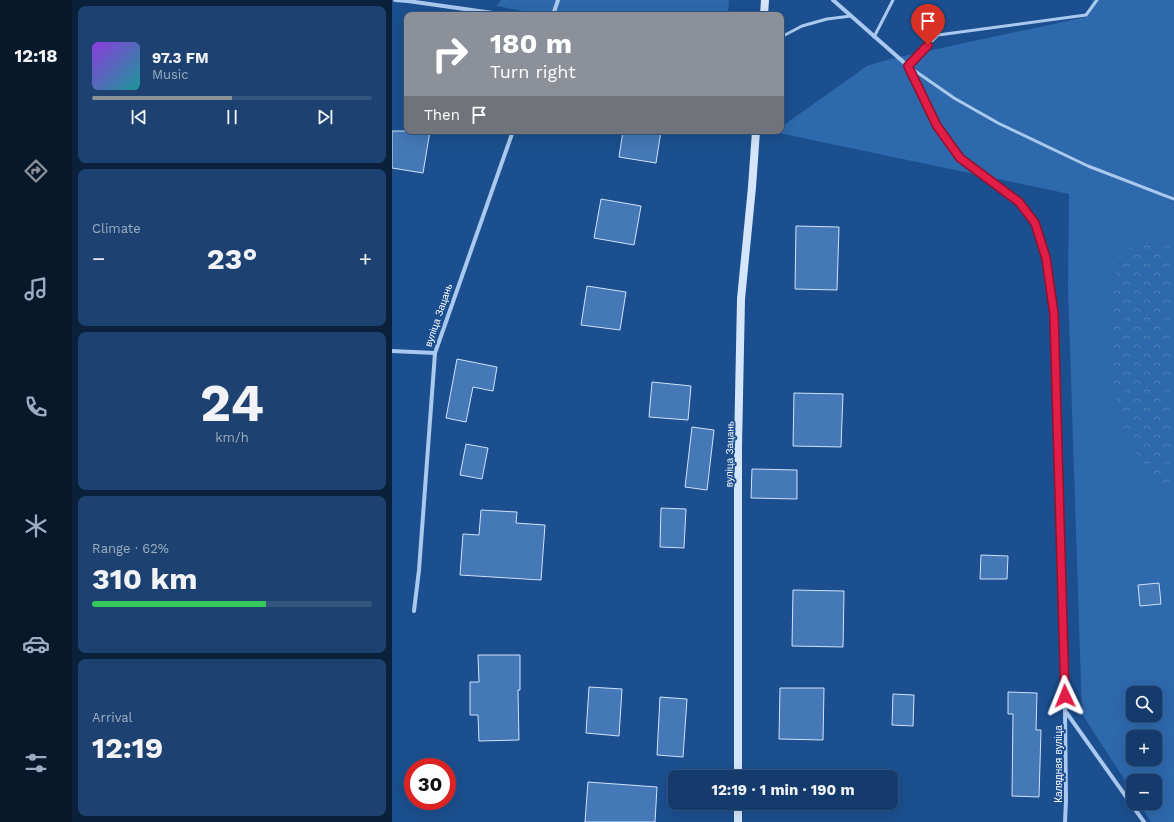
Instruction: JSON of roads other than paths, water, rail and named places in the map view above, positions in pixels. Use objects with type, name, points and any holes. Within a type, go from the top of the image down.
[{"type":"street","points":[[396,0],[486,12]]},
{"type":"street","points":[[554,12],[558,0]]},
{"type":"street","points":[[764,12],[765,0]]},
{"type":"street","name":"Калядная вуліца","points":[[833,0],[908,66],[937,126],[960,158],[1019,202],[1035,223],[1046,258],[1054,314],[1065,712],[1065,822]]},
{"type":"street","name":"вуліца Зацань","points":[[414,611],[419,570],[435,353],[512,134]]},
{"type":"street","name":"вуліца Зацань","points":[[738,770],[738,454],[742,299],[756,134]]},
{"type":"street","points":[[392,351],[435,353]]},
{"type":"street","points":[[1065,712],[1144,822]]},
{"type":"street","points":[[738,810],[738,822]]},
{"type":"lane","points":[[874,37],[893,0]]},
{"type":"lane","points":[[1097,0],[1086,15],[938,35],[908,66],[954,98],[998,123],[1088,166],[1174,199]]},
{"type":"lane","points":[[784,35],[802,26],[827,19],[851,16]]}]
